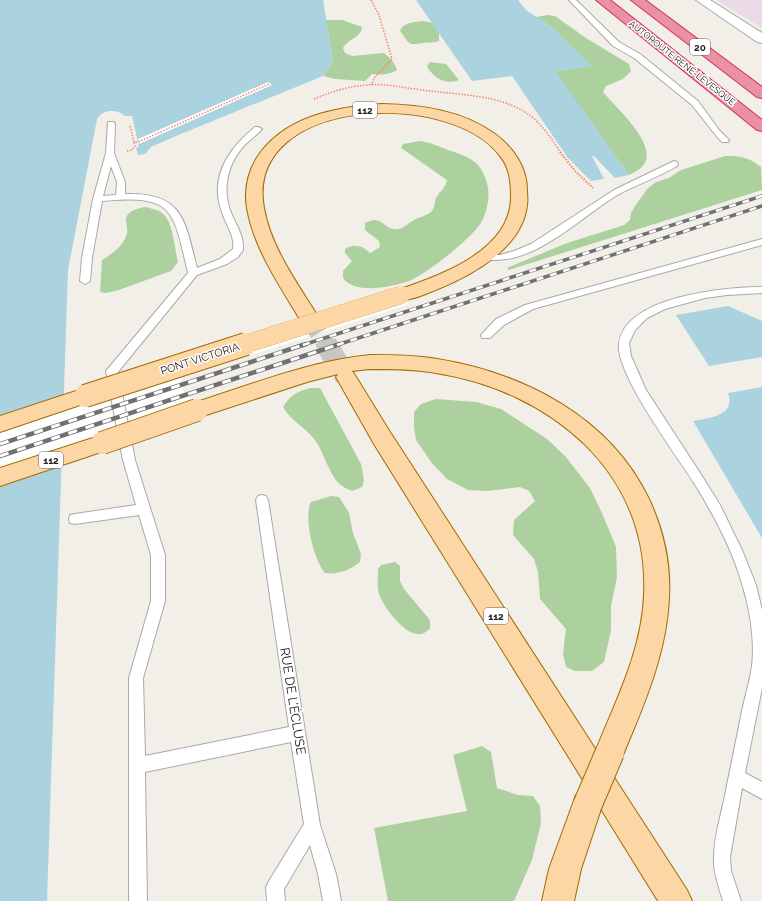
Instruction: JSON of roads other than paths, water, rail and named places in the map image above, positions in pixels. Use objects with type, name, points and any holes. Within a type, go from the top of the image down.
[{"type":"highway","name":"AUTOROUTE RENÉ-LÉVESQUE","points":[[602,0],[762,127]]},
{"type":"highway","name":"20","points":[[637,0],[762,94]]},
{"type":"main road","name":"112","points":[[308,318],[277,265],[263,234],[256,215],[254,192],[257,170],[269,150],[291,132],[315,121],[357,111],[382,108],[412,110],[444,116],[464,123],[499,143],[513,161],[518,177],[519,200],[516,214],[510,229],[499,243],[484,257]]},
{"type":"main road","name":"PONT VICTORIA","points":[[0,424],[401,295],[455,275],[484,257]]},
{"type":"main road","name":"112","points":[[0,477],[197,410],[323,370],[362,363],[399,362],[425,364],[459,370],[504,384],[544,402],[581,429],[603,449],[626,477],[636,496],[644,516],[654,553],[657,595],[655,616],[644,663],[610,752],[587,806],[565,869],[558,901]]},
{"type":"main road","name":"112","points":[[346,377],[382,438],[676,901]]},
{"type":"street","points":[[702,0],[762,39]]},
{"type":"lane","points":[[572,0],[616,44],[637,56],[695,103],[702,110],[714,130],[725,140]]},
{"type":"lane","points":[[85,281],[87,258],[98,199],[110,153],[111,124]]},
{"type":"lane","points":[[138,901],[138,765],[136,678],[158,601],[158,555],[129,460],[112,371],[193,273],[223,262],[230,258],[238,250],[238,237],[227,213],[223,196],[223,173],[233,153],[241,143],[258,129]]},
{"type":"lane","points":[[110,153],[121,182],[120,197]]},
{"type":"lane","points":[[484,257],[493,259],[508,257],[534,246],[616,193],[662,172],[674,164]]},
{"type":"lane","points":[[98,199],[140,196],[171,207],[178,221],[193,273]]},
{"type":"lane","points":[[486,335],[500,322],[529,308],[762,242]]},
{"type":"lane","points":[[732,901],[723,871],[722,857],[724,838],[736,776],[758,690],[759,643],[756,616],[741,561],[716,510],[699,480],[639,388],[629,368],[624,352],[624,343],[627,334],[642,317],[669,304],[732,290],[762,290]]},
{"type":"lane","name":"RUE DE L'ÉCLUSE","points":[[262,500],[312,825],[327,874],[332,901]]},
{"type":"lane","points":[[75,519],[143,509]]},
{"type":"lane","points":[[138,765],[298,733]]},
{"type":"lane","points":[[736,776],[762,790]]},
{"type":"lane","points":[[276,901],[275,887],[312,825]]},
{"type":"water","points":[[0,0],[323,0],[333,60],[323,76],[176,136],[151,147],[145,154],[138,155],[136,148],[139,147],[132,116],[125,116],[118,112],[110,111],[103,113],[97,119],[68,270],[47,901],[0,901]]},
{"type":"water","points":[[416,0],[518,0],[526,10],[550,26],[592,66],[555,71],[629,175],[615,178],[594,156],[592,156],[604,179],[591,181],[568,158],[512,76],[472,81]]},
{"type":"water","points":[[728,306],[762,321],[762,357],[709,366],[676,315]]},
{"type":"water","points":[[762,387],[762,538],[693,421],[714,417],[725,411],[728,407],[729,401],[728,393]]},
{"type":"tunnel","points":[[309,318],[326,345]]},
{"type":"tunnel","points":[[326,344],[346,377]]},
{"type":"railway","points":[[303,345],[762,196]]},
{"type":"railway","points":[[337,345],[762,206]]},
{"type":"railway","points":[[0,444],[306,344]]},
{"type":"railway","points":[[0,456],[340,344]]}]
